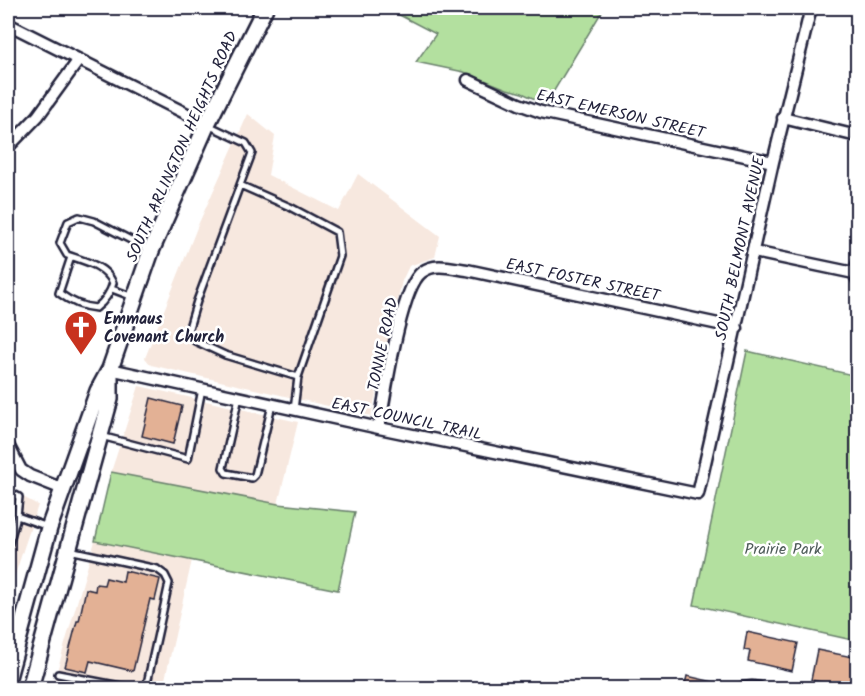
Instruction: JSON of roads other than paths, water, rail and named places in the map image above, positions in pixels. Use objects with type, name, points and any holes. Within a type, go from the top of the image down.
[{"type":"main road","name":"SOUTH ARLINGTON HEIGHTS ROAD","points":[[8,676],[49,528],[98,391],[110,369],[151,251],[207,124],[265,8]]},
{"type":"main road","name":"SOUTH ARLINGTON HEIGHTS ROAD","points":[[30,688],[110,399],[110,369]]},
{"type":"street","name":"SOUTH BELMONT AVENUE","points":[[698,494],[783,118],[811,8]]},
{"type":"street","points":[[8,24],[207,124]]},
{"type":"street","points":[[8,147],[38,116],[78,61]]},
{"type":"street","name":"EAST EMERSON STREET","points":[[468,80],[541,112],[773,162]]},
{"type":"street","points":[[783,118],[857,136]]},
{"type":"street","points":[[754,252],[856,277],[858,262]]},
{"type":"street","name":"EAST FOSTER STREET","points":[[423,271],[435,266],[467,270],[737,328]]},
{"type":"street","name":"TONNE ROAD","points":[[380,428],[404,302],[414,279],[423,271]]},
{"type":"street","name":"EAST COUNCIL TRAIL","points":[[110,369],[294,410],[698,494]]},
{"type":"street","points":[[8,444],[21,470],[63,489]]},
{"type":"street","points":[[743,688],[759,688]]},
{"type":"lane","points":[[207,124],[246,143],[252,153],[188,331],[195,341],[225,355],[298,377]]},
{"type":"lane","points":[[240,185],[290,207],[337,232],[339,256],[298,377],[294,410]]},
{"type":"lane","points":[[71,257],[60,293],[69,301],[96,308],[112,289],[113,283],[109,274],[96,266],[67,255],[60,243],[68,222],[79,218],[94,221],[151,251]]},
{"type":"lane","points":[[112,289],[135,297]]},
{"type":"lane","points":[[99,436],[188,459],[202,389]]},
{"type":"lane","points":[[239,397],[223,468],[226,473],[252,478],[255,475],[272,405]]},
{"type":"lane","points":[[8,491],[19,497],[17,516],[8,547]]},
{"type":"lane","points":[[17,516],[49,528]]},
{"type":"lane","points":[[68,549],[157,569],[165,574],[169,583],[146,688]]},
{"type":"lane","points":[[58,674],[131,688]]},
{"type":"place","name":"Emmaus Covenant Church","points":[[81,356]]},
{"type":"park label","name":"Prairie Park","points":[[783,548]]}]
